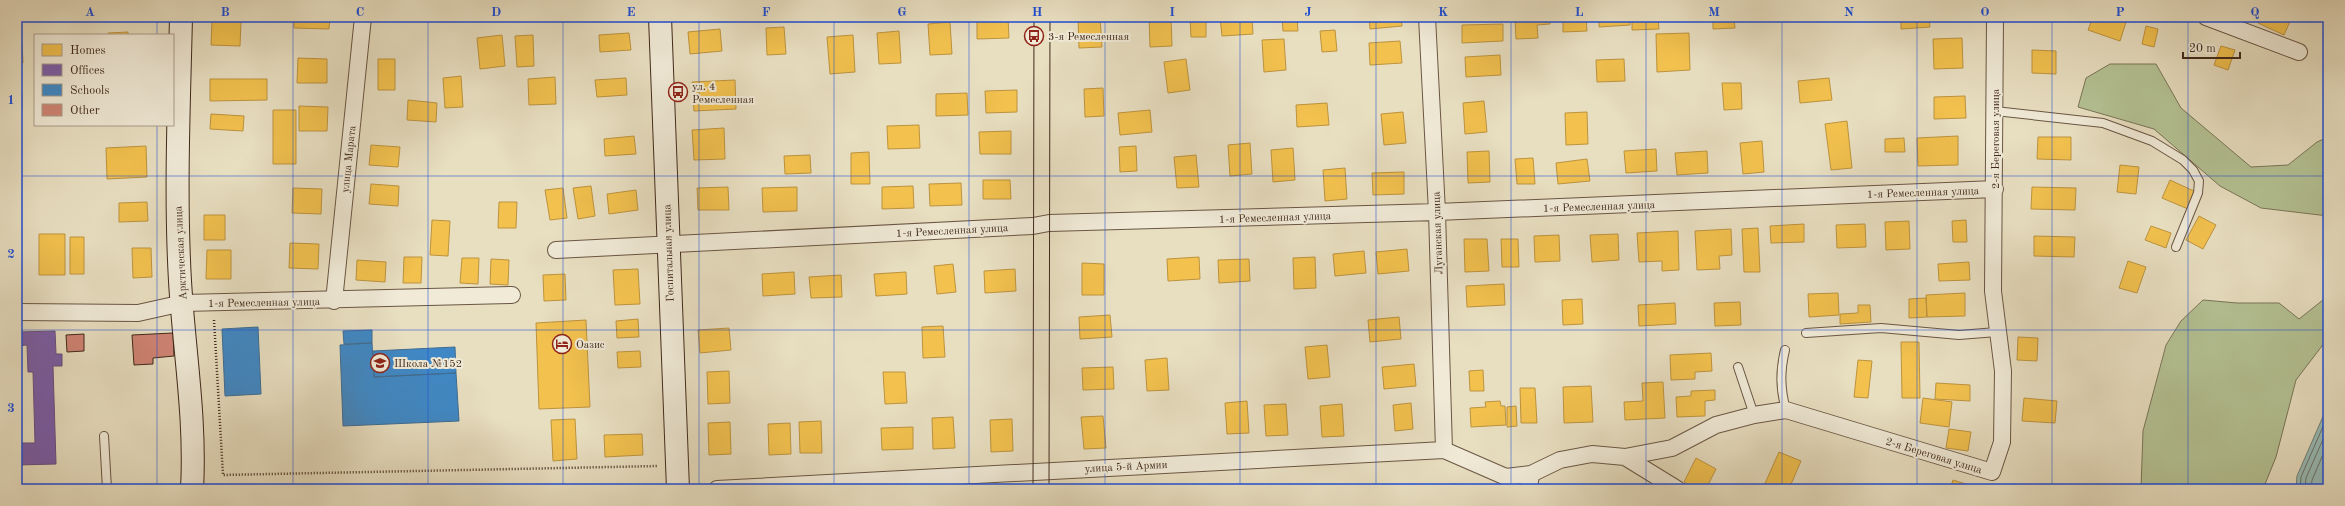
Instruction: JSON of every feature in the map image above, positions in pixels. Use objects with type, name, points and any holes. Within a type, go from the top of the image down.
[{"type":"main road","name":"Арктическая улица","points":[[181,17],[178,198],[183,303],[194,447],[192,489]]},
{"type":"main road","name":"Госпитальная улица","points":[[660,17],[667,244],[678,489]]},
{"type":"street","name":"улица Марата","points":[[334,301],[362,17]]},
{"type":"street","name":"Луганская улица","points":[[1427,17],[1437,212],[1444,450]]},
{"type":"street","name":"2-я Береговая улица","points":[[1530,482],[1560,460],[1592,454],[1625,457],[1672,448],[1716,425],[1754,415],[1786,410],[1992,472],[2002,442],[2003,371],[1993,291],[1995,189],[1995,17]]},
{"type":"street","points":[[2206,17],[2299,52]]},
{"type":"street","name":"1-я Ремесленная улица","points":[[556,250],[1033,226],[1049,223],[1437,212],[1995,189]]},
{"type":"street","name":"1-я Ремесленная улица","points":[[17,312],[138,313],[183,303],[334,301],[512,296]]},
{"type":"street","name":"улица 5-й Армии","points":[[717,489],[1444,450],[1506,477],[1530,482]]},
{"type":"street","points":[[1625,457],[1677,489]]},
{"type":"lane","points":[[1995,111],[2103,124],[2152,141],[2183,160],[2193,170],[2199,181],[2176,246]]},
{"type":"lane","points":[[1806,333],[1881,328],[1959,335],[1997,332]]},
{"type":"lane","points":[[1785,350],[1781,370],[1781,390],[1786,410]]},
{"type":"lane","points":[[1738,367],[1754,415]]},
{"type":"lane","points":[[104,436],[107,489]]},
{"type":"path","points":[[213,303],[223,476],[677,466]]},
{"type":"green space","points":[[2110,64],[2156,64],[2181,108],[2251,167],[2288,165],[2317,142],[2328,137],[2328,216],[2261,208],[2220,186],[2154,129],[2078,107],[2086,78]]},
{"type":"green space","points":[[2328,296],[2328,338],[2296,380],[2276,457],[2263,489],[2141,489],[2143,431],[2166,345],[2181,321],[2203,300],[2237,303],[2279,303],[2299,319]]},
{"type":"water","points":[[2328,405],[2328,489],[2296,489],[2297,476]]},
{"type":"building: Homes","points":[[294,17],[330,17],[329,29],[294,28]]},
{"type":"building: Homes","points":[[977,17],[1008,17],[1009,38],[977,39]]},
{"type":"building: Homes","points":[[1078,17],[1100,17],[1102,47],[1079,48]]},
{"type":"building: Homes","points":[[1149,17],[1171,17],[1172,46],[1150,47]]},
{"type":"building: Homes","points":[[1190,17],[1206,17],[1206,37],[1191,37]]},
{"type":"building: Homes","points":[[1220,17],[1252,17],[1253,34],[1222,36]]},
{"type":"building: Homes","points":[[1282,17],[1297,17],[1298,31],[1283,31]]},
{"type":"building: Homes","points":[[1369,17],[1401,17],[1402,26],[1370,29]]},
{"type":"building: Homes","points":[[1460,17],[1485,17],[1485,21],[1460,22]]},
{"type":"building: Homes","points":[[1515,17],[1549,17],[1550,24],[1537,25],[1538,38],[1516,39]]},
{"type":"building: Homes","points":[[1563,17],[1586,17],[1587,31],[1563,32]]},
{"type":"building: Homes","points":[[1599,17],[1630,17],[1630,25],[1599,27]]},
{"type":"building: Homes","points":[[1632,17],[1658,17],[1659,29],[1632,30]]},
{"type":"building: Homes","points":[[1713,17],[1734,17],[1735,28],[1713,29]]},
{"type":"building: Homes","points":[[1901,17],[1929,17],[1930,27],[1901,29]]},
{"type":"building: Homes","points":[[2093,17],[2127,19],[2120,41],[2088,30]]},
{"type":"building: Homes","points":[[2261,17],[2292,17],[2284,35],[2258,23]]},
{"type":"building: Homes","points":[[212,21],[241,21],[240,46],[211,45]]},
{"type":"building: Homes","points":[[950,22],[952,54],[930,55],[928,24]]},
{"type":"building: Homes","points":[[1503,24],[1503,41],[1462,43],[1462,25]]},
{"type":"building: Homes","points":[[2146,26],[2158,29],[2154,47],[2142,44]]},
{"type":"building: Homes","points":[[784,27],[786,54],[767,55],[766,28]]},
{"type":"building: Homes","points":[[720,29],[722,51],[690,54],[688,32]]},
{"type":"building: Homes","points":[[1335,30],[1337,51],[1322,52],[1320,31]]},
{"type":"building: Homes","points":[[899,31],[901,63],[879,64],[877,33]]},
{"type":"building: Homes","points":[[128,32],[128,34],[108,34]]},
{"type":"building: Homes","points":[[629,33],[631,50],[600,52],[599,35]]},
{"type":"building: Homes","points":[[1689,33],[1690,70],[1657,72],[1656,34]]},
{"type":"building: Homes","points":[[502,35],[505,66],[480,69],[477,38]]},
{"type":"building: Homes","points":[[533,35],[534,66],[517,67],[515,36]]},
{"type":"building: Homes","points":[[853,35],[855,72],[830,74],[827,37]]},
{"type":"building: Homes","points":[[1962,38],[1963,68],[1934,69],[1933,39]]},
{"type":"building: Homes","points":[[1284,39],[1286,70],[1264,72],[1262,40]]},
{"type":"building: Homes","points":[[1400,41],[1402,63],[1370,65],[1369,43]]},
{"type":"building: Homes","points":[[22,42],[23,63],[17,63],[17,43]]},
{"type":"building: Homes","points":[[2221,46],[2235,50],[2228,70],[2214,65]]},
{"type":"building: Homes","points":[[2032,50],[2056,51],[2056,74],[2032,73]]},
{"type":"building: Homes","points":[[1500,55],[1501,75],[1466,77],[1465,57]]},
{"type":"building: Homes","points":[[298,58],[327,59],[327,83],[297,83]]},
{"type":"building: Homes","points":[[378,59],[395,59],[395,90],[378,90]]},
{"type":"building: Homes","points":[[1186,59],[1190,90],[1168,93],[1164,62]]},
{"type":"building: Homes","points":[[1624,59],[1625,81],[1597,82],[1596,60]]},
{"type":"building: Homes","points":[[461,76],[463,107],[445,108],[443,78]]},
{"type":"building: Homes","points":[[555,77],[556,104],[529,105],[528,79]]},
{"type":"building: Homes","points":[[626,78],[627,95],[597,97],[595,80]]},
{"type":"building: Homes","points":[[1829,78],[1832,100],[1800,103],[1798,81]]},
{"type":"building: Homes","points":[[210,79],[267,79],[267,100],[210,101]]},
{"type":"building: Homes","points":[[735,80],[736,109],[694,111],[692,82]]},
{"type":"building: Homes","points":[[1722,83],[1741,83],[1742,109],[1724,110]]},
{"type":"building: Homes","points":[[1103,88],[1104,116],[1085,117],[1084,89]]},
{"type":"building: Homes","points":[[1017,90],[1017,112],[986,113],[985,91]]},
{"type":"building: Homes","points":[[967,93],[968,115],[936,116],[936,94]]},
{"type":"building: Homes","points":[[17,94],[22,94],[22,110],[17,110]]},
{"type":"building: Homes","points":[[1965,96],[1966,118],[1934,119],[1934,97]]},
{"type":"building: Homes","points":[[408,100],[437,103],[436,122],[407,120]]},
{"type":"building: Homes","points":[[1484,101],[1487,132],[1465,134],[1463,103]]},
{"type":"building: Homes","points":[[1327,103],[1329,125],[1297,127],[1296,105]]},
{"type":"building: Homes","points":[[299,106],[328,107],[327,131],[299,131]]},
{"type":"building: Homes","points":[[273,110],[296,110],[296,164],[273,164]]},
{"type":"building: Homes","points":[[1150,110],[1152,132],[1120,135],[1118,113]]},
{"type":"building: Homes","points":[[1403,112],[1406,143],[1384,145],[1381,114]]},
{"type":"building: Homes","points":[[1587,112],[1588,144],[1566,145],[1565,113]]},
{"type":"building: Homes","points":[[211,114],[244,116],[243,131],[210,129]]},
{"type":"building: Homes","points":[[1847,121],[1852,168],[1831,170],[1825,124]]},
{"type":"building: Homes","points":[[919,125],[920,148],[888,149],[887,126]]},
{"type":"building: Homes","points":[[724,128],[725,159],[694,160],[692,130]]},
{"type":"building: Homes","points":[[1011,131],[1011,154],[980,154],[979,132]]},
{"type":"building: Homes","points":[[634,136],[636,154],[605,156],[604,139]]},
{"type":"building: Homes","points":[[1958,136],[1958,165],[1918,166],[1917,138]]},
{"type":"building: Homes","points":[[2038,137],[2071,137],[2071,160],[2037,159]]},
{"type":"building: Homes","points":[[1904,138],[1905,152],[1885,152],[1885,139]]},
{"type":"building: Homes","points":[[1762,141],[1764,172],[1743,174],[1740,143]]},
{"type":"building: Homes","points":[[1250,143],[1252,174],[1230,176],[1228,145]]},
{"type":"building: Homes","points":[[371,145],[400,147],[398,167],[369,165]]},
{"type":"building: Homes","points":[[146,146],[147,177],[107,179],[106,148]]},
{"type":"building: Homes","points":[[1136,146],[1137,171],[1120,172],[1119,147]]},
{"type":"building: Homes","points":[[1293,148],[1295,180],[1273,182],[1271,150]]},
{"type":"building: Homes","points":[[1656,149],[1657,171],[1626,173],[1624,151]]},
{"type":"building: Homes","points":[[1489,151],[1490,182],[1468,183],[1467,152]]},
{"type":"building: Homes","points":[[1707,151],[1708,173],[1677,175],[1675,153]]},
{"type":"building: Homes","points":[[869,152],[870,184],[851,184],[851,153]]},
{"type":"building: Homes","points":[[810,155],[811,173],[785,174],[784,156]]},
{"type":"building: Homes","points":[[1196,155],[1199,187],[1177,188],[1174,157]]},
{"type":"building: Homes","points":[[1533,158],[1535,184],[1517,184],[1515,159]]},
{"type":"building: Homes","points":[[1587,159],[1590,181],[1558,184],[1556,163]]},
{"type":"building: Homes","points":[[2120,165],[2139,167],[2136,194],[2117,192]]},
{"type":"building: Homes","points":[[1345,168],[1347,199],[1325,201],[1323,170]]},
{"type":"building: Homes","points":[[1404,172],[1404,194],[1373,195],[1372,173]]},
{"type":"building: Homes","points":[[983,180],[1010,180],[1011,199],[983,199]]},
{"type":"building: Homes","points":[[2170,180],[2196,192],[2188,209],[2162,198]]},
{"type":"building: Homes","points":[[961,183],[962,205],[930,206],[929,184]]},
{"type":"building: Homes","points":[[371,184],[399,186],[398,206],[369,204]]},
{"type":"building: Homes","points":[[591,186],[595,216],[578,219],[573,188]]},
{"type":"building: Homes","points":[[913,186],[914,208],[882,209],[882,187]]},
{"type":"building: Homes","points":[[728,187],[729,210],[698,210],[697,188]]},
{"type":"building: Homes","points":[[797,187],[797,211],[763,212],[762,188]]},
{"type":"building: Homes","points":[[2032,187],[2076,188],[2075,210],[2031,209]]},
{"type":"building: Homes","points":[[293,188],[322,189],[321,214],[292,213]]},
{"type":"building: Homes","points":[[563,188],[567,218],[550,220],[545,190]]},
{"type":"building: Homes","points":[[636,190],[638,210],[609,214],[607,194]]},
{"type":"building: Homes","points":[[147,202],[148,221],[119,222],[119,203]]},
{"type":"building: Homes","points":[[499,202],[517,202],[516,228],[498,228]]},
{"type":"building: Homes","points":[[204,215],[225,215],[225,240],[204,240]]},
{"type":"building: Homes","points":[[2199,216],[2216,225],[2203,249],[2186,240]]},
{"type":"building: Homes","points":[[432,220],[450,221],[448,256],[430,255]]},
{"type":"building: Homes","points":[[1966,220],[1967,242],[1953,242],[1952,221]]},
{"type":"building: Homes","points":[[1909,221],[1910,249],[1886,250],[1885,222]]},
{"type":"building: Homes","points":[[1804,224],[1804,242],[1771,243],[1770,226]]},
{"type":"building: Homes","points":[[1865,224],[1866,247],[1837,248],[1836,225]]},
{"type":"building: Homes","points":[[2151,226],[2171,233],[2166,248],[2145,240]]},
{"type":"building: Homes","points":[[1758,228],[1760,272],[1744,272],[1742,229]]},
{"type":"building: Homes","points":[[1731,229],[1732,255],[1719,256],[1720,269],[1697,270],[1695,231]]},
{"type":"building: Homes","points":[[1678,231],[1679,270],[1662,271],[1662,261],[1639,262],[1637,233]]},
{"type":"building: Homes","points":[[39,234],[65,234],[65,275],[39,275]]},
{"type":"building: Homes","points":[[1618,234],[1619,260],[1592,262],[1590,235]]},
{"type":"building: Homes","points":[[1559,235],[1560,261],[1535,262],[1534,236]]},
{"type":"building: Homes","points":[[2034,236],[2075,237],[2074,257],[2034,256]]},
{"type":"building: Homes","points":[[70,237],[84,237],[84,274],[70,274]]},
{"type":"building: Homes","points":[[1464,239],[1487,239],[1489,271],[1465,272]]},
{"type":"building: Homes","points":[[1501,239],[1518,239],[1519,267],[1502,267]]},
{"type":"building: Homes","points":[[290,243],[319,244],[318,269],[289,268]]},
{"type":"building: Homes","points":[[132,248],[151,248],[152,277],[133,278]]},
{"type":"building: Homes","points":[[1407,249],[1409,271],[1378,274],[1376,252]]},
{"type":"building: Homes","points":[[207,250],[231,250],[231,279],[206,279]]},
{"type":"building: Homes","points":[[1364,251],[1366,273],[1335,276],[1333,254]]},
{"type":"building: Homes","points":[[404,257],[422,257],[421,283],[403,283]]},
{"type":"building: Homes","points":[[1199,257],[1200,279],[1168,281],[1167,259]]},
{"type":"building: Homes","points":[[1315,257],[1316,288],[1294,289],[1293,258]]},
{"type":"building: Homes","points":[[462,258],[479,258],[478,284],[460,283]]},
{"type":"building: Homes","points":[[491,259],[509,260],[508,285],[490,284]]},
{"type":"building: Homes","points":[[1249,259],[1250,281],[1219,283],[1218,260]]},
{"type":"building: Homes","points":[[357,260],[386,262],[385,282],[356,280]]},
{"type":"building: Homes","points":[[2128,261],[2146,267],[2137,293],[2119,288]]},
{"type":"building: Homes","points":[[1969,262],[1970,280],[1939,281],[1938,264]]},
{"type":"building: Homes","points":[[1082,263],[1104,264],[1104,295],[1082,295]]},
{"type":"building: Homes","points":[[953,264],[956,292],[937,294],[934,266]]},
{"type":"building: Homes","points":[[638,269],[640,304],[615,305],[613,270]]},
{"type":"building: Homes","points":[[1015,269],[1016,291],[985,293],[984,271]]},
{"type":"building: Homes","points":[[794,272],[795,294],[763,296],[762,274]]},
{"type":"building: Homes","points":[[906,272],[907,294],[876,296],[874,274]]},
{"type":"building: Homes","points":[[565,274],[566,300],[544,301],[543,275]]},
{"type":"building: Homes","points":[[841,275],[842,297],[811,298],[809,277]]},
{"type":"building: Homes","points":[[1504,284],[1505,305],[1467,307],[1466,286]]},
{"type":"building: Homes","points":[[1838,293],[1839,315],[1809,317],[1808,294]]},
{"type":"building: Homes","points":[[1965,293],[1965,316],[1927,317],[1926,295]]},
{"type":"building: Homes","points":[[1926,298],[1927,317],[1909,318],[1909,299]]},
{"type":"building: Homes","points":[[1582,299],[1583,324],[1563,325],[1562,300]]},
{"type":"building: Homes","points":[[1740,302],[1741,325],[1715,326],[1714,303]]},
{"type":"building: Homes","points":[[1675,303],[1676,324],[1639,326],[1638,305]]},
{"type":"building: Homes","points":[[1858,305],[1870,305],[1871,322],[1840,324],[1840,314],[1858,313]]},
{"type":"building: Homes","points":[[1110,315],[1112,337],[1080,339],[1079,317]]},
{"type":"building: Homes","points":[[1399,317],[1401,339],[1370,342],[1368,320]]},
{"type":"building: Homes","points":[[638,319],[639,337],[617,338],[616,321]]},
{"type":"building: Homes","name":"Оазис","points":[[586,320],[590,407],[539,409],[536,323]]},
{"type":"building: Homes","points":[[943,326],[945,357],[923,358],[922,327]]},
{"type":"building: Homes","points":[[729,328],[731,350],[700,353],[698,330]]},
{"type":"building: Homes","points":[[2018,337],[2038,338],[2037,361],[2017,360]]},
{"type":"building: Homes","points":[[1901,342],[1919,342],[1920,398],[1902,398]]},
{"type":"building: Homes","points":[[1327,345],[1330,377],[1308,379],[1305,347]]},
{"type":"building: Homes","points":[[640,351],[641,367],[618,368],[617,352]]},
{"type":"building: Homes","points":[[1711,353],[1712,371],[1695,372],[1695,379],[1671,380],[1670,355]]},
{"type":"building: Homes","points":[[1167,358],[1169,390],[1147,391],[1145,360]]},
{"type":"building: Homes","points":[[1858,360],[1872,361],[1868,398],[1854,397]]},
{"type":"building: Homes","points":[[1414,364],[1416,386],[1384,389],[1382,367]]},
{"type":"building: Homes","points":[[1113,367],[1114,389],[1083,390],[1082,368]]},
{"type":"building: Homes","points":[[1483,370],[1484,391],[1470,391],[1469,371]]},
{"type":"building: Homes","points":[[729,371],[730,403],[708,404],[707,372]]},
{"type":"building: Homes","points":[[883,372],[905,372],[907,403],[885,404]]},
{"type":"building: Homes","points":[[1663,382],[1665,418],[1625,420],[1624,402],[1643,401],[1642,383]]},
{"type":"building: Homes","points":[[1936,383],[1970,385],[1970,401],[1935,399]]},
{"type":"building: Homes","points":[[1591,386],[1593,422],[1564,423],[1563,387]]},
{"type":"building: Homes","points":[[1520,388],[1535,388],[1537,423],[1521,423]]},
{"type":"building: Homes","points":[[1715,390],[1715,400],[1705,401],[1705,416],[1677,417],[1676,397],[1691,396],[1691,391]]},
{"type":"building: Homes","points":[[1923,398],[1952,402],[1949,427],[1920,423]]},
{"type":"building: Homes","points":[[2024,398],[2057,401],[2055,423],[2022,421]]},
{"type":"building: Homes","points":[[1247,401],[1249,433],[1227,434],[1225,403]]},
{"type":"building: Homes","points":[[1500,401],[1501,406],[1505,406],[1506,425],[1471,427],[1470,408],[1486,407],[1485,402]]},
{"type":"building: Homes","points":[[1411,403],[1413,429],[1395,431],[1393,405]]},
{"type":"building: Homes","points":[[1286,404],[1288,435],[1266,436],[1264,405]]},
{"type":"building: Homes","points":[[1342,404],[1344,436],[1322,437],[1320,406]]},
{"type":"building: Homes","points":[[1516,406],[1517,426],[1507,427],[1507,407]]},
{"type":"building: Homes","points":[[1103,416],[1106,448],[1084,449],[1081,417]]},
{"type":"building: Homes","points":[[953,417],[955,448],[933,449],[932,418]]},
{"type":"building: Homes","points":[[575,419],[577,459],[553,461],[551,420]]},
{"type":"building: Homes","points":[[1012,419],[1013,451],[991,452],[990,420]]},
{"type":"building: Homes","points":[[821,421],[822,453],[800,453],[799,422]]},
{"type":"building: Homes","points":[[730,422],[731,454],[709,455],[708,423]]},
{"type":"building: Homes","points":[[790,423],[791,454],[769,455],[768,424]]},
{"type":"building: Homes","points":[[913,427],[913,449],[882,450],[881,428]]},
{"type":"building: Homes","points":[[1949,429],[1971,432],[1968,451],[1946,448]]},
{"type":"building: Homes","points":[[642,434],[643,455],[605,457],[604,435]]},
{"type":"building: Homes","points":[[1779,452],[1801,461],[1789,489],[1765,489],[1763,488]]},
{"type":"building: Homes","points":[[1696,458],[1716,469],[1706,489],[1698,489],[1684,482]]},
{"type":"building: Homes","points":[[1953,480],[1982,489],[1950,489]]},
{"type":"building: Homes","points":[[1457,484],[1457,489],[1420,489],[1420,486]]},
{"type":"building: Homes","points":[[1625,485],[1632,489],[1622,489]]},
{"type":"building: Homes","points":[[1382,487],[1403,487],[1403,489],[1382,489]]},
{"type":"building: Offices","points":[[55,331],[56,354],[62,354],[62,366],[53,366],[56,464],[17,465],[17,443],[35,443],[33,372],[28,372],[27,345],[17,346],[17,332]]},
{"type":"building: Schools","points":[[258,327],[261,394],[225,396],[222,329]]},
{"type":"building: Schools","points":[[372,330],[372,343],[344,344],[343,331]]},
{"type":"building: Schools","points":[[372,343],[374,377],[456,373],[459,421],[343,426],[340,345]]},
{"type":"building: Schools","points":[[455,347],[456,373],[374,377],[373,351]]},
{"type":"building: Other","points":[[173,333],[174,356],[153,358],[153,364],[134,365],[132,335]]},
{"type":"building: Other","points":[[84,334],[84,351],[67,352],[66,335]]},
{"type":"tram line","points":[[1033,489],[1034,17]]},
{"type":"tram line","points":[[1049,489],[1050,17]]},
{"type":"place","name":"3-я Ремесленная","points":[[1034,36]]},
{"type":"place","name":"ул. 4 Ремесленная","points":[[678,92]]},
{"type":"place","name":"Оазис","points":[[562,344]]},
{"type":"place","name":"Школа №152","points":[[380,363]]}]
